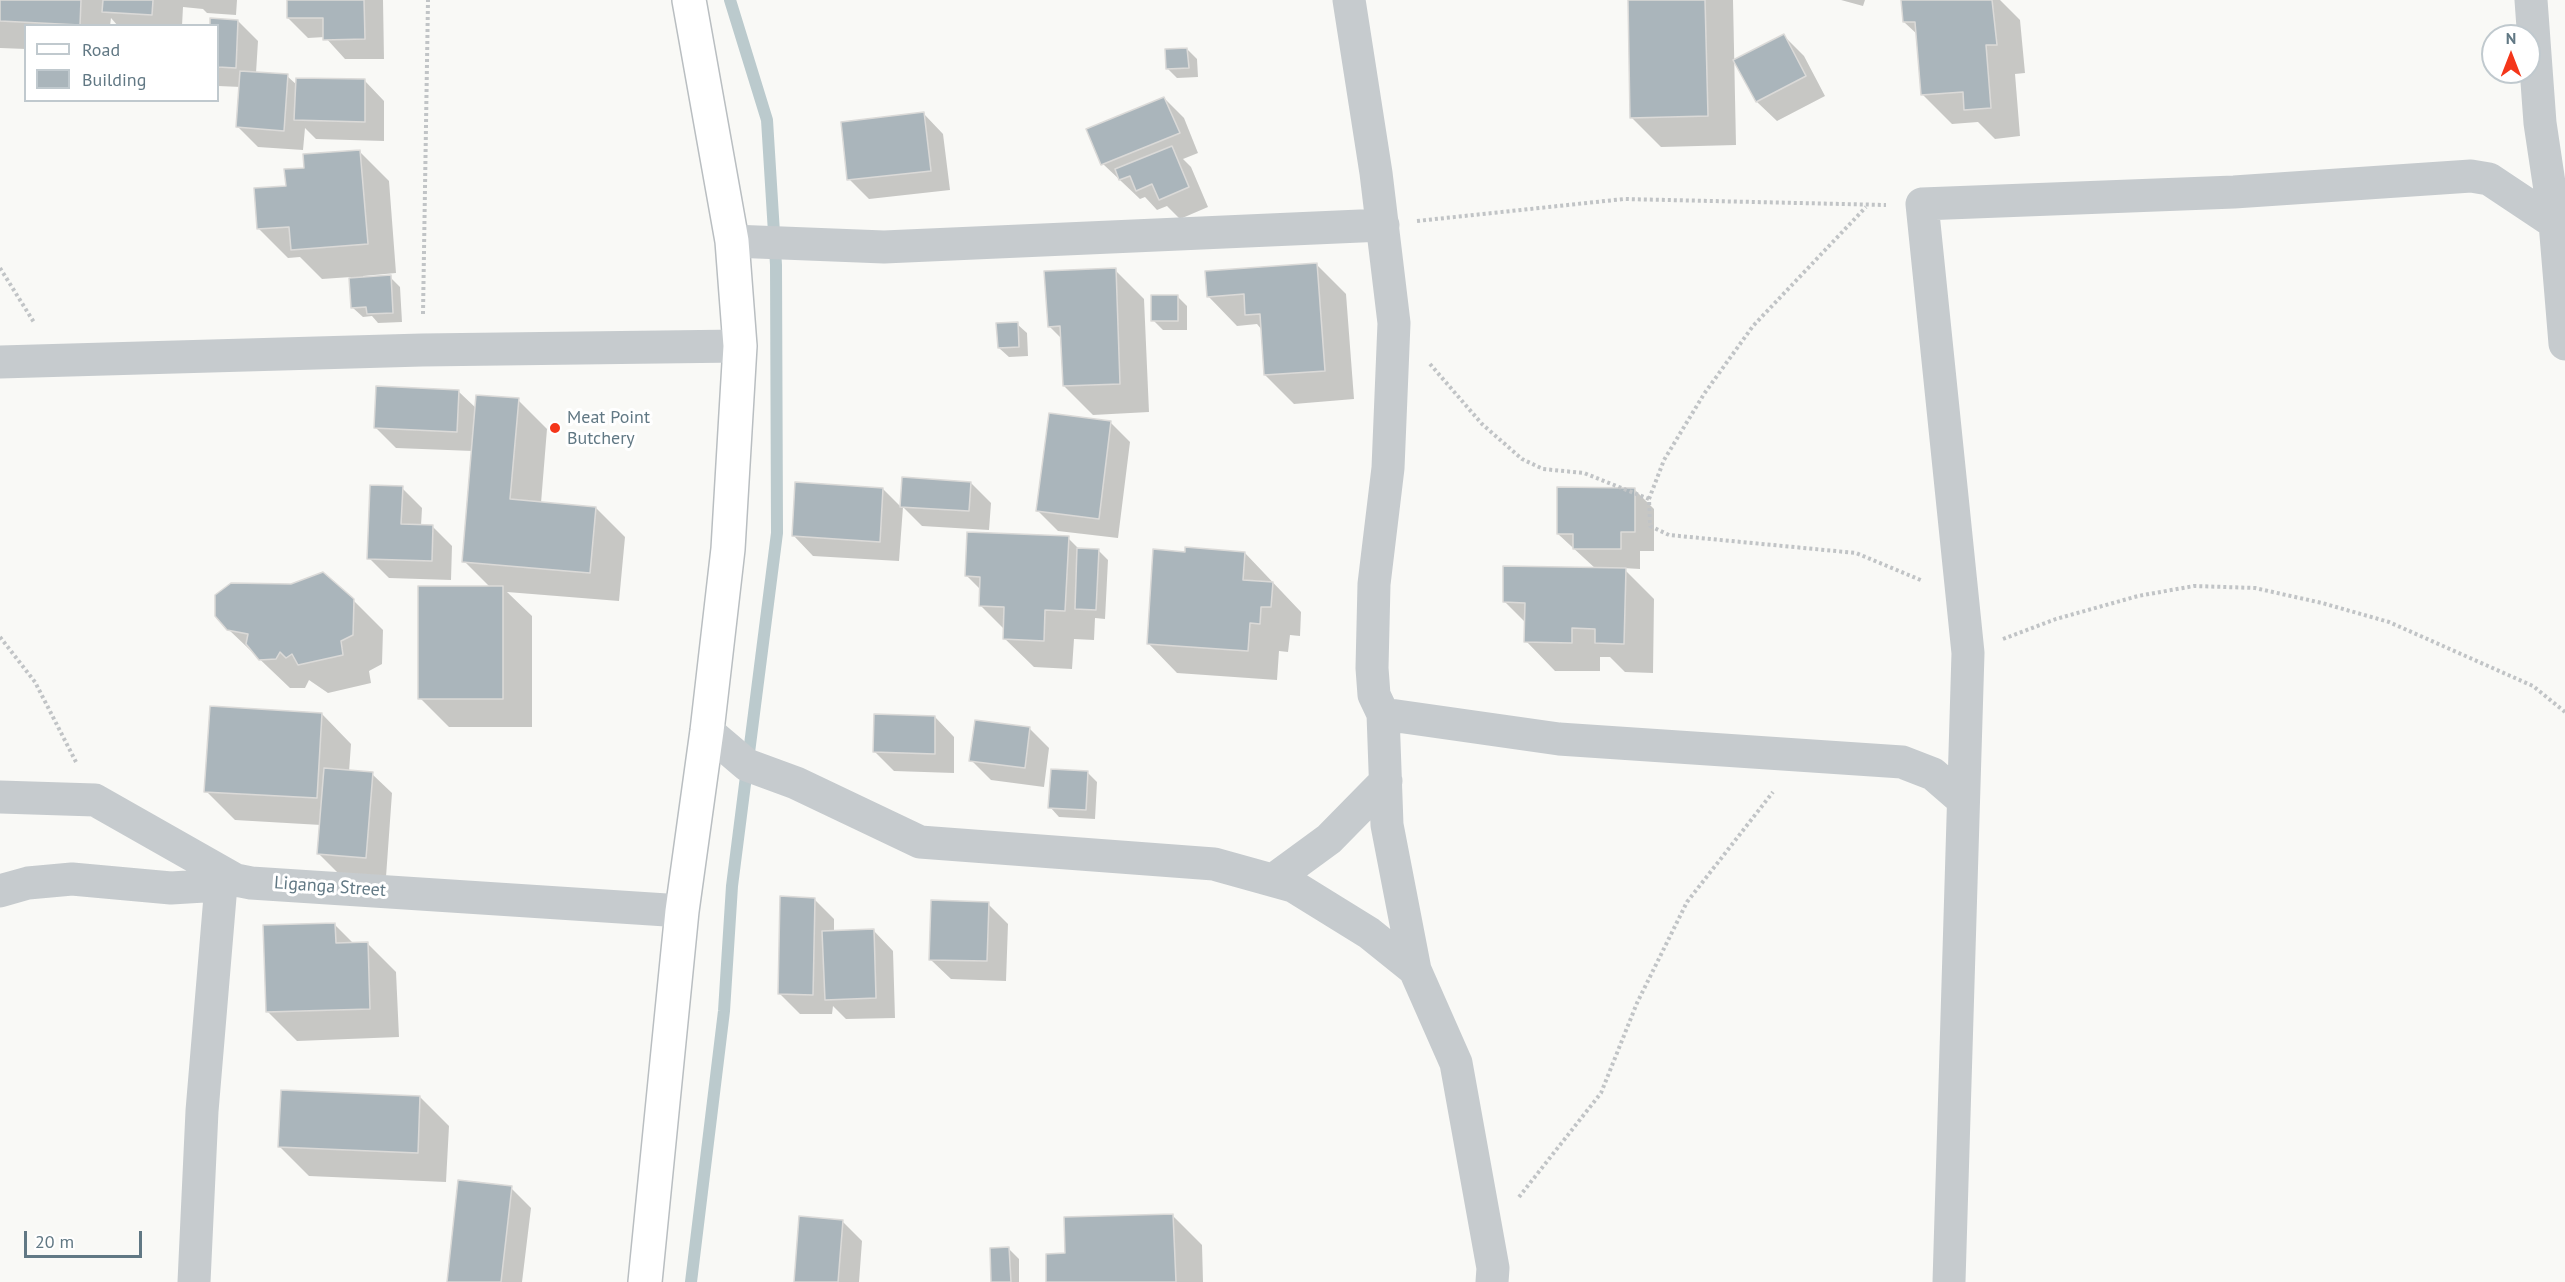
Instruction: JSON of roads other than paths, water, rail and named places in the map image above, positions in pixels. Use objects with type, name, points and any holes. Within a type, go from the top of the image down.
[{"type":"main road","points":[[645,1282],[682,911],[707,731],[728,549],[740,346],[732,241],[689,0]]},
{"type":"street","points":[[1349,0],[1383,225],[1394,323],[1388,468],[1374,584],[1373,686],[1374,695],[1383,714],[1387,825],[1415,970],[1456,1063],[1493,1268],[1492,1282]]},
{"type":"street","points":[[2531,0],[2540,123],[2555,223],[2565,344]]},
{"type":"street","points":[[1949,1282],[1968,652],[1922,204],[2234,192],[2471,176],[2489,179],[2555,223]]},
{"type":"street","points":[[732,241],[884,247],[1383,225]]},
{"type":"street","points":[[0,362],[422,350],[740,346]]},
{"type":"street","points":[[1383,714],[1558,739],[1902,762],[1933,774],[1963,800]]},
{"type":"street","points":[[707,731],[747,765],[796,783],[920,842],[1214,864],[1293,886],[1369,933],[1415,970]]},
{"type":"street","points":[[1273,880],[1329,839],[1386,781]]},
{"type":"street","name":"Liganga Street","points":[[0,797],[95,800],[228,883],[682,911]]},
{"type":"street","points":[[0,891],[28,883],[72,879],[171,888],[228,883],[203,1100],[194,1282]]},
{"type":"waterway","points":[[691,1282],[724,1011],[732,886],[777,533],[776,265],[767,120],[730,0]]},
{"type":"place","name":"Meat Point Butchery","points":[[555,428]]}]
